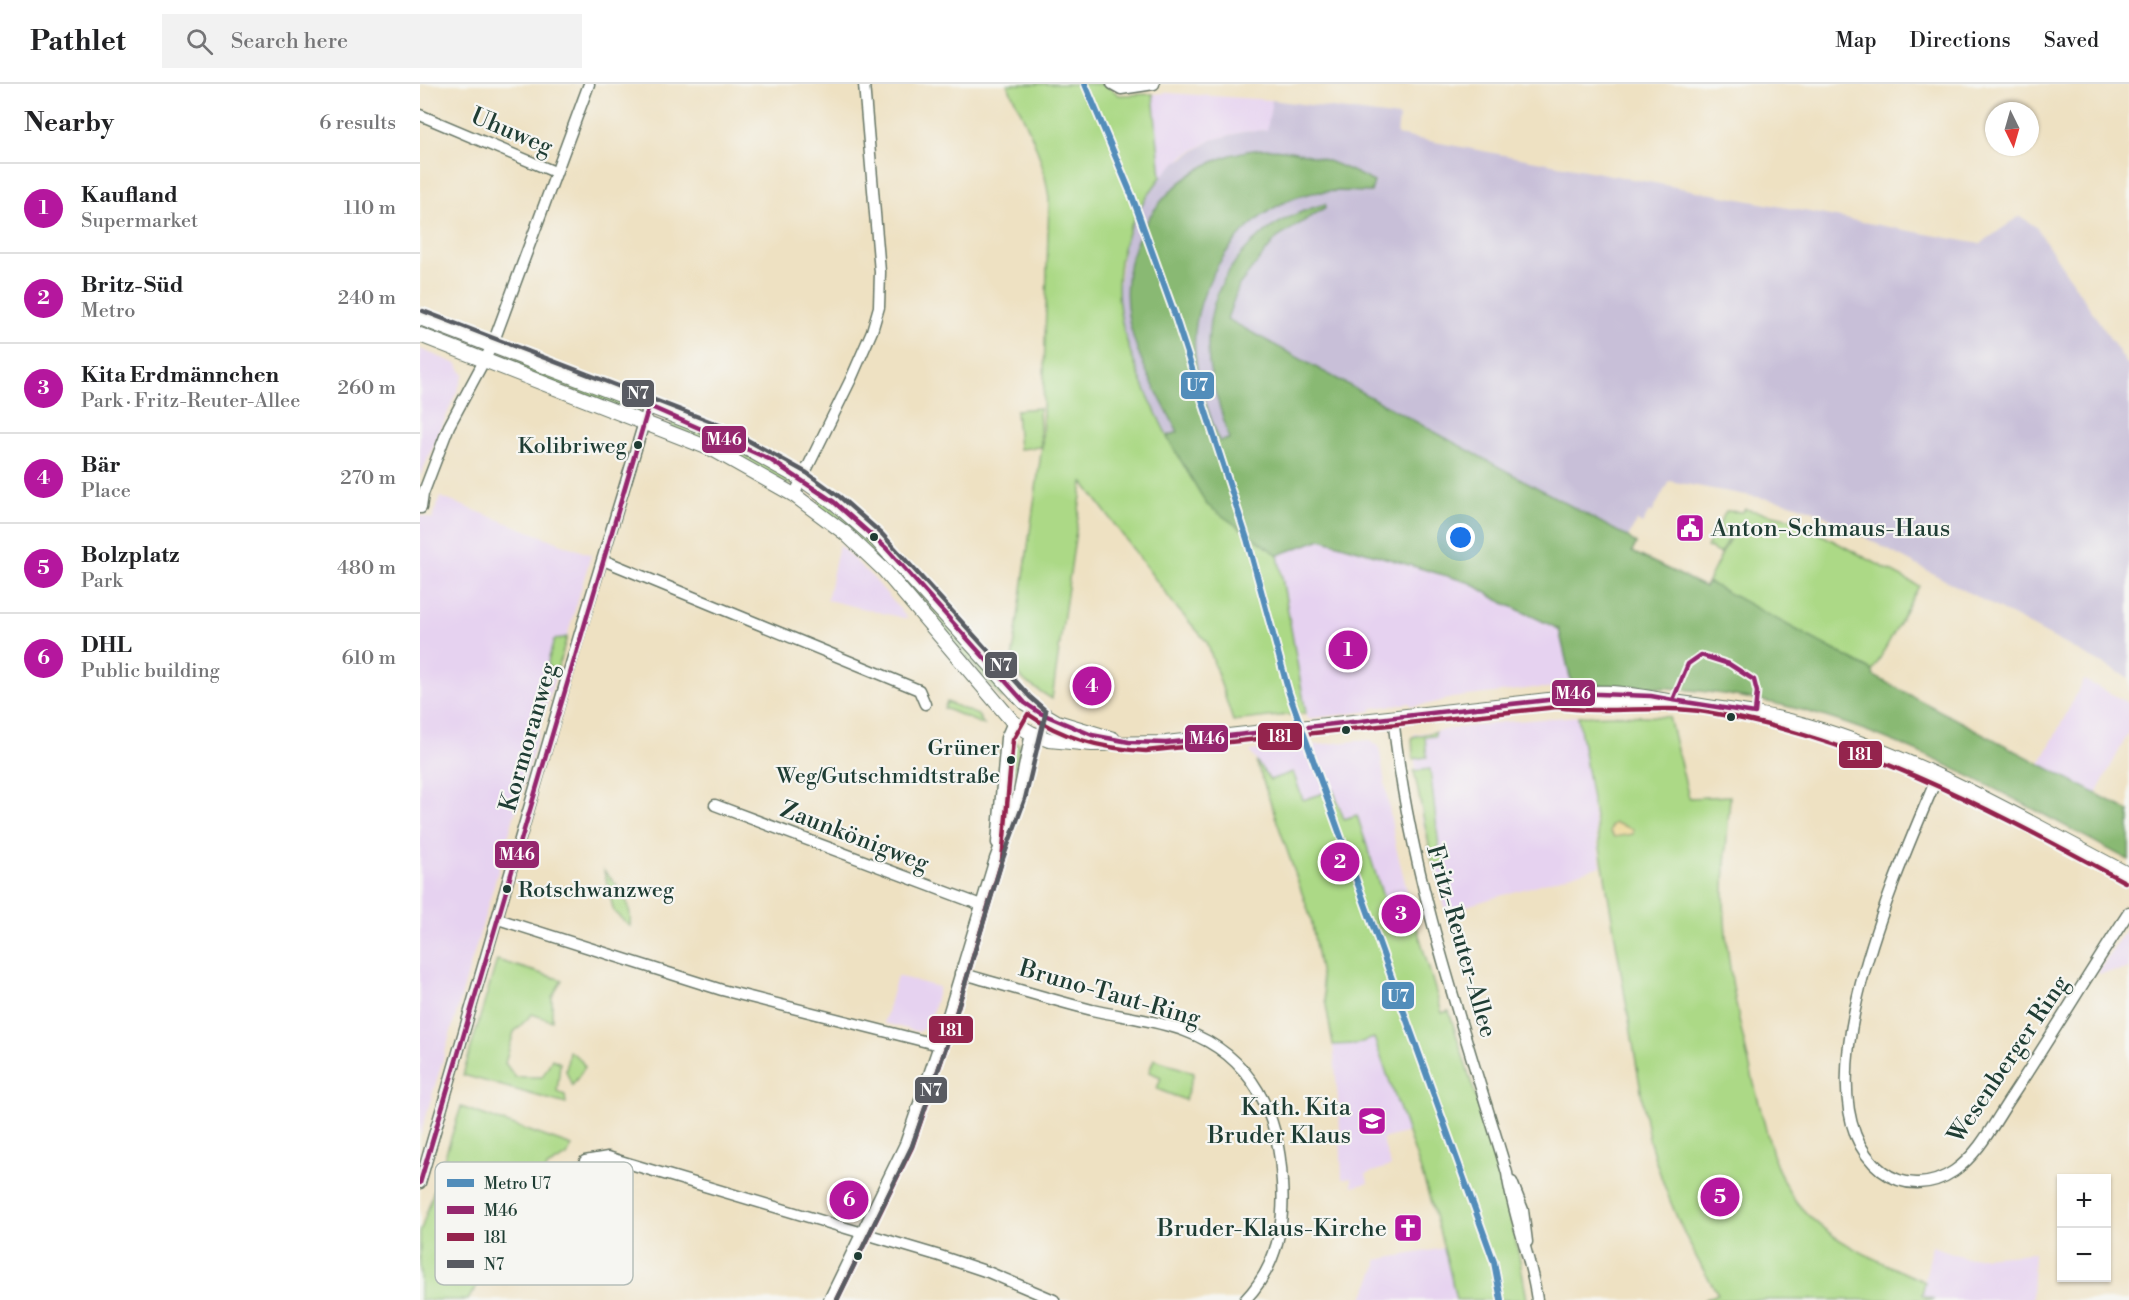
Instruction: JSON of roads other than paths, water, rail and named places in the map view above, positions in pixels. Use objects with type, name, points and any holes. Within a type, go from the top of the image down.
[{"type":"street","points":[[421,508],[423,494],[444,437],[492,346],[589,84]]},
{"type":"street","points":[[794,495],[864,349],[879,308],[880,272],[864,84]]},
{"type":"street","points":[[1112,84],[1121,89],[1154,84]]},
{"type":"street","name":"Uhuweg","points":[[420,115],[555,172]]},
{"type":"street","points":[[420,318],[719,433],[803,480],[835,503],[876,539],[1025,704],[1039,714],[1083,732],[1133,744]]},
{"type":"street","points":[[420,335],[729,457],[794,495],[845,533],[885,571],[1013,723],[1048,740],[1092,744],[1202,740],[1557,699],[1573,693],[1652,696],[1733,709],[1806,725],[1892,754],[1938,775],[2129,875]]},
{"type":"street","name":"Kormoranweg","points":[[420,1183],[649,406]]},
{"type":"street","points":[[603,560],[919,690],[925,704]]},
{"type":"street","points":[[996,859],[1006,738],[1025,704]]},
{"type":"street","points":[[829,1300],[905,1144],[1018,796],[1030,733],[1039,714]]},
{"type":"street","name":"Fritz-Reuter-Allee","points":[[1393,717],[1403,796],[1423,890],[1507,1173],[1523,1210],[1528,1254],[1537,1300]]},
{"type":"street","name":"Wesenberger Ring","points":[[1938,775],[1885,902],[1863,979],[1850,1039],[1846,1089],[1851,1122],[1867,1157],[1881,1171],[1907,1183],[1930,1181],[1954,1171],[1971,1155],[2037,1057],[2129,912]]},
{"type":"street","name":"Zaunkönigweg","points":[[715,805],[981,905]]},
{"type":"street","points":[[498,919],[722,990],[939,1045]]},
{"type":"street","name":"Bruno-Taut-Ring","points":[[960,973],[1090,1009],[1179,1029],[1211,1044],[1238,1065],[1257,1089],[1274,1124],[1279,1148],[1283,1194],[1282,1220],[1274,1256],[1245,1300]]},
{"type":"street","points":[[585,1161],[608,1157],[625,1162]]},
{"type":"street","points":[[633,1165],[988,1272],[1054,1300]]},
{"type":"metro line","name":"U7","points":[[1085,84],[1132,196],[1173,310],[1247,539],[1289,693],[1494,1262],[1501,1300]]},
{"type":"place","name":"Kolibriweg","points":[[638,445]]},
{"type":"place","name":"Anton-Schmaus-Haus","points":[[1690,528]]},
{"type":"place","name":"Kaufland","points":[[1348,650]]},
{"type":"place","name":"Bär","points":[[1092,686]]},
{"type":"place","name":"Grüner Weg/Gutschmidtstraße","points":[[1011,760]]},
{"type":"place","name":"Britz-Süd","points":[[1340,862]]},
{"type":"place","name":"Rotschwanzweg","points":[[507,889]]},
{"type":"place","name":"Kita Erdmännchen","points":[[1401,914]]},
{"type":"place","name":"Kath. Kita Bruder Klaus","points":[[1372,1121]]},
{"type":"place","name":"Bolzplatz","points":[[1720,1197]]},
{"type":"place","name":"DHL","points":[[849,1200]]},
{"type":"place","name":"Bruder-Klaus-Kirche","points":[[1408,1228]]}]
